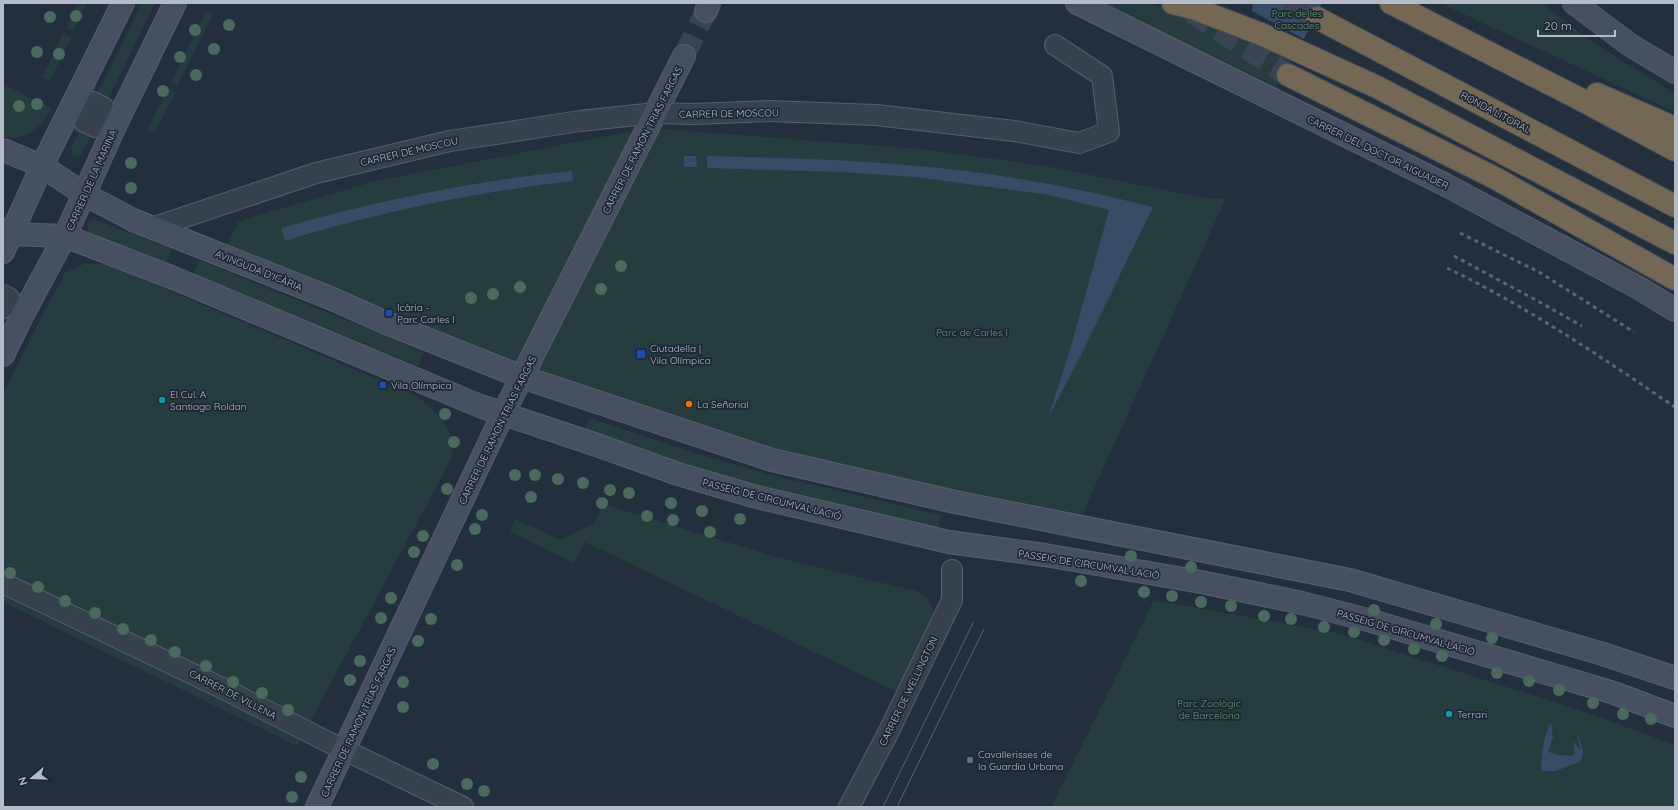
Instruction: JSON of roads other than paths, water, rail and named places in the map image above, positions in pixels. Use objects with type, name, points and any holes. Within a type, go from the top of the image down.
[{"type":"highway","points":[[1173,3],[1193,8],[1261,34],[1377,87],[1675,243]]},
{"type":"highway","points":[[1391,3],[1576,97],[1675,150]]},
{"type":"highway","name":"RONDA LITORAL","points":[[1317,18],[1675,206]]},
{"type":"highway","points":[[1494,56],[1573,84],[1654,117],[1675,128]]},
{"type":"highway","points":[[1288,74],[1495,178],[1675,279]]},
{"type":"street","points":[[123,3],[6,238],[65,236],[176,279],[480,406],[503,414]]},
{"type":"street","name":"CARRER DE LA MARINA","points":[[3,355],[65,236],[175,3]]},
{"type":"street","name":"CARRER DEL DOCTOR AIGUADER","points":[[1077,3],[1444,184],[1639,288],[1675,310]]},
{"type":"street","points":[[1574,3],[1630,45],[1675,72]]},
{"type":"street","name":"CARRER DE MOSCOU","points":[[152,228],[316,173],[450,141],[580,121],[655,113],[769,112],[876,115],[1014,131],[1079,142],[1109,132],[1102,76],[1055,45]]},
{"type":"street","name":"CARRER DE RAMON TRIAS FARGAS","points":[[317,807],[503,414],[684,56]]},
{"type":"street","name":"AVINGUDA D'ICÀRIA","points":[[3,150],[42,166],[84,194],[122,215],[522,377]]},
{"type":"street","points":[[3,295],[9,298],[3,308]]},
{"type":"street","points":[[522,377],[772,460],[955,502],[1350,580],[1603,654],[1675,678]]},
{"type":"street","name":"PASSEIG DE CIRCUMVAL·LACIÓ","points":[[503,414],[678,474],[753,496],[935,539],[1002,550],[1045,555],[1201,582],[1317,607],[1368,620],[1614,693],[1675,716]]},
{"type":"street","name":"CARRER DE WELLINGTON","points":[[849,807],[888,733],[952,600],[952,570]]},
{"type":"street","name":"CARRER DE VILLENA","points":[[3,583],[226,690],[463,807]]},
{"type":"water","name":"Parc de les Cascades","points":[[1253,3],[1322,3],[1304,39],[1252,11]]},
{"type":"water","points":[[684,156],[696,156],[697,167],[684,167]]},
{"type":"water","points":[[707,156],[839,160],[948,169],[1066,187],[1153,207],[1081,355],[1048,418],[1070,350],[1109,210],[1049,195],[915,177],[841,172],[707,168]]},
{"type":"water","points":[[572,171],[573,181],[500,191],[428,204],[356,221],[285,241],[281,228],[353,209],[425,193],[498,180]]},
{"type":"water","points":[[1551,723],[1553,738],[1548,751],[1559,755],[1570,756],[1575,754],[1573,741],[1579,749],[1580,748],[1578,733],[1583,752],[1581,761],[1556,771],[1542,771],[1543,746],[1546,733]]},
{"type":"tunnel","points":[[1286,3],[1317,18]]},
{"type":"tunnel","points":[[684,56],[706,11]]},
{"type":"tunnel","points":[[1191,12],[1288,75]]},
{"type":"tram line","points":[[883,807],[973,623]]},
{"type":"tram line","points":[[897,807],[984,629]]},
{"type":"railway","points":[[1460,233],[1539,272],[1634,332]]},
{"type":"railway","points":[[1454,256],[1582,326]]},
{"type":"railway","points":[[1447,268],[1506,299],[1564,333],[1675,407]]},
{"type":"place","name":"Icària - Parc Carles I","points":[[389,313]]},
{"type":"place","name":"Ciutadella | Vila Olímpica","points":[[641,354]]},
{"type":"place","name":"Vila Olímpica","points":[[383,385]]},
{"type":"place","name":"El Cul. A Santiago Roldan","points":[[162,400]]},
{"type":"place","name":"La Señorial","points":[[689,404]]},
{"type":"place","name":"Terrari","points":[[1449,714]]},
{"type":"place","name":"Cavallerisses de la Guardia Urbana","points":[[970,760]]},
{"type":"park label","name":"Parc de Carles I","points":[[972,332]]},
{"type":"park label","name":"Parc Zoològic de Barcelona","points":[[1209,708]]}]
